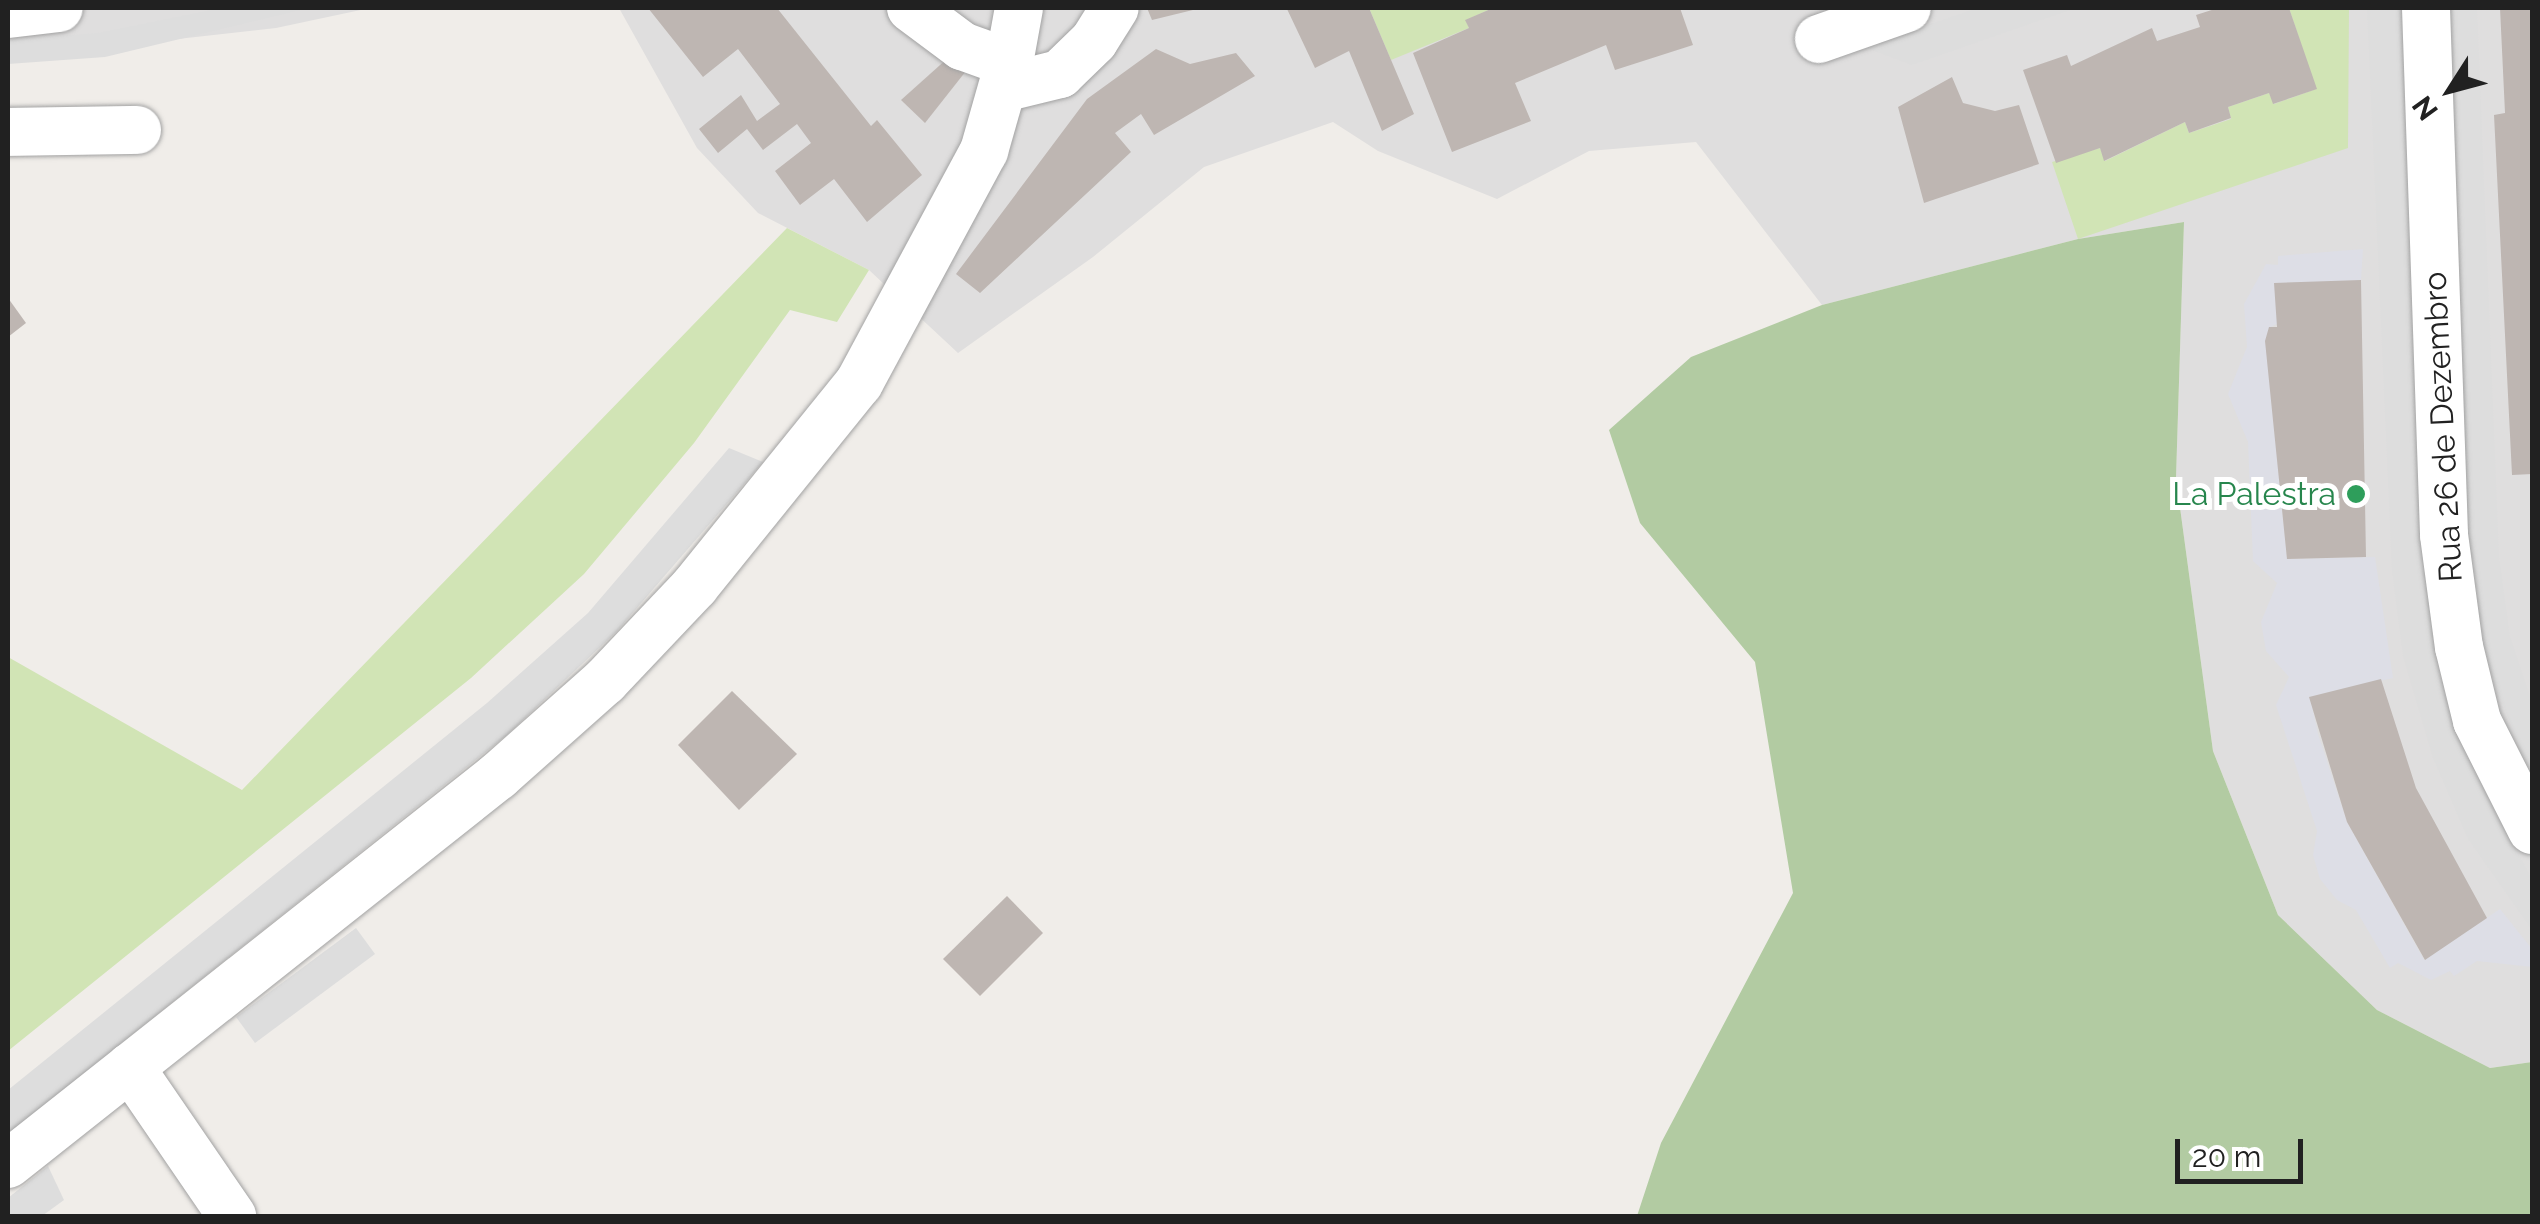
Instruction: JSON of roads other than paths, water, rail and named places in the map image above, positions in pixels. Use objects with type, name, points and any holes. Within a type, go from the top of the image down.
[{"type":"street","points":[[8,14],[59,8]]},
{"type":"street","points":[[911,8],[1006,75],[1060,74],[1101,32],[1114,8]]},
{"type":"street","points":[[8,1164],[498,776],[605,682],[696,586],[859,383],[984,151],[1020,8]]},
{"type":"street","points":[[1819,39],[1907,8]]},
{"type":"street","name":"Rua 26 de Dezembro","points":[[2426,8],[2444,535],[2459,647],[2478,721],[2532,830]]},
{"type":"street","points":[[8,132],[137,130]]},
{"type":"street","points":[[130,1067],[232,1216]]},
{"type":"place","name":"La Palestra","points":[[2356,494]]}]
